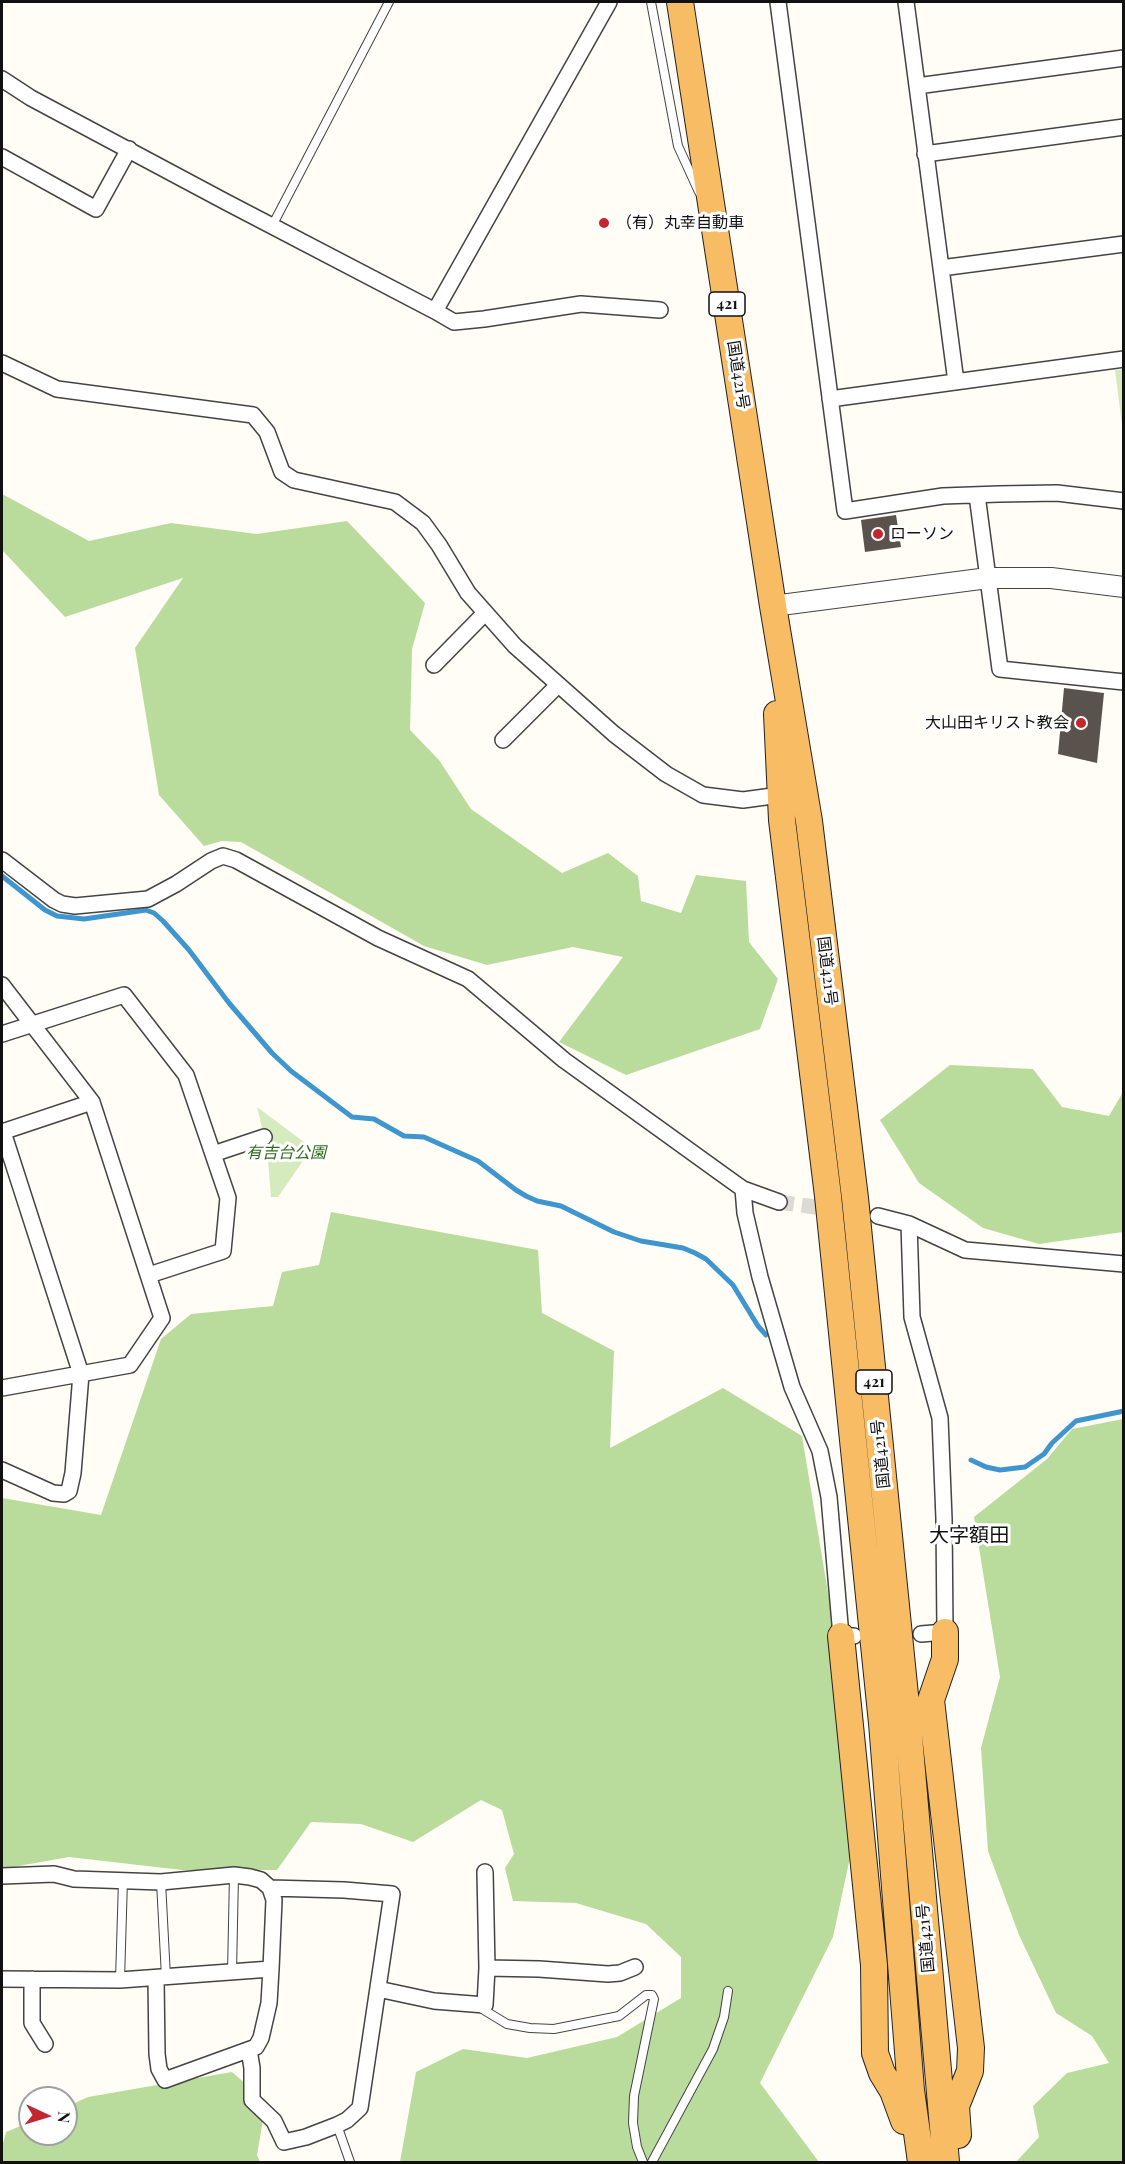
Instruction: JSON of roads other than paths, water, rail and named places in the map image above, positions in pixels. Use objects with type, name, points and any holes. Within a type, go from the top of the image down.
[{"type":"highway","name":"国道421号","points":[[680,2],[773,606],[809,821],[855,1198],[908,1725],[925,1935],[930,2162]]},
{"type":"highway","name":"国道421号","points":[[773,606],[780,795],[828,1196],[882,1724],[902,2090],[930,2162]]},
{"type":"highway","points":[[933,1633],[945,1659],[931,1700],[971,2048],[970,2071],[956,2106],[960,2152],[954,2163]]},
{"type":"highway","points":[[848,1636],[874,1965],[875,2053],[882,2073],[902,2090],[926,2072],[919,1968],[925,1935]]},
{"type":"street","points":[[435,311],[609,2]]},
{"type":"street","points":[[778,2],[846,510],[943,496],[1057,493],[1124,501]]},
{"type":"street","points":[[906,2],[956,382]]},
{"type":"street","points":[[917,86],[1124,58]]},
{"type":"street","points":[[2,79],[31,98],[454,322],[581,304],[660,310]]},
{"type":"street","points":[[925,154],[1124,127]]},
{"type":"street","points":[[2,157],[96,209],[129,149]]},
{"type":"street","points":[[941,268],[1124,244]]},
{"type":"street","points":[[830,399],[1124,359]]},
{"type":"street","points":[[2,363],[57,389],[253,415],[267,432],[282,472],[294,480],[395,502],[423,523],[468,593],[514,646],[614,734],[666,774],[703,795],[743,800],[780,795]]},
{"type":"street","points":[[977,495],[1000,669],[1124,682]]},
{"type":"street","points":[[773,606],[988,578],[1052,578],[1124,586]]},
{"type":"street","points":[[434,665],[485,613]]},
{"type":"street","points":[[503,740],[558,685]]},
{"type":"street","points":[[2,860],[54,900],[75,906],[148,899],[211,861],[223,856],[236,860],[378,938],[468,979],[564,1060],[743,1189],[779,1202]]},
{"type":"street","points":[[2,985],[92,1102],[162,1318],[130,1365],[2,1388]]},
{"type":"street","points":[[2,1034],[124,995],[186,1075],[228,1198],[222,1251],[149,1275]]},
{"type":"street","points":[[2,1470],[53,1493],[64,1494],[69,1491],[81,1374],[2,1132],[92,1102]]},
{"type":"street","points":[[213,1154],[264,1137]]},
{"type":"street","points":[[743,1189],[745,1213],[760,1277],[792,1387],[820,1451],[829,1497],[848,1636]]},
{"type":"street","points":[[878,1216],[909,1224],[965,1250],[1124,1264]]},
{"type":"street","points":[[909,1224],[912,1317],[940,1419],[944,1519],[933,1633]]},
{"type":"street","points":[[378,1989],[434,2001],[485,2006],[488,1968],[485,1872]]},
{"type":"street","points":[[2,1876],[54,1874],[74,1879],[161,1882],[234,1875],[261,1880],[270,1888],[274,1900],[269,2003],[261,2038],[256,2047],[165,2080],[159,2069],[157,2054],[161,1978]]},
{"type":"street","points":[[249,2050],[252,2068],[252,2100],[274,2121],[284,2142],[306,2137],[337,2125],[347,2120],[360,2108],[392,1894],[270,1888]]},
{"type":"street","points":[[488,1968],[620,1974],[635,1967]]},
{"type":"street","points":[[2,1979],[120,1980],[271,1969]]},
{"type":"street","points":[[32,1979],[32,2023],[45,2044]]},
{"type":"lane","points":[[272,226],[389,2]]},
{"type":"lane","points":[[651,2],[678,146],[716,229]]},
{"type":"lane","points":[[232,1972],[234,1875]]},
{"type":"lane","points":[[120,1980],[123,1880]]},
{"type":"lane","points":[[161,1882],[161,1978]]},
{"type":"lane","points":[[652,2163],[713,2049],[723,2023],[728,1990]]},
{"type":"lane","points":[[475,2005],[507,2024],[554,2029],[619,2016],[646,1995],[652,1995],[654,1999],[634,2096],[633,2123],[637,2147],[643,2163]]},
{"type":"lane","points":[[337,2125],[350,2163]]},
{"type":"waterway","points":[[2,876],[45,910],[57,916],[84,919],[146,910],[154,913],[189,950],[229,1003],[272,1053],[291,1071],[352,1117],[374,1119],[404,1136],[424,1137],[478,1161],[526,1196],[561,1206],[614,1232],[641,1241],[683,1248],[695,1253],[706,1259],[733,1285],[766,1335]]},
{"type":"waterway","points":[[971,1460],[1000,1470],[1025,1467],[1044,1454],[1052,1443],[1076,1421],[1124,1411]]},
{"type":"tunnel","points":[[779,1202],[836,1210]]},
{"type":"place","name":"（有）丸幸自動車","points":[[604,223]]},
{"type":"place","name":"ローソン","points":[[878,534]]},
{"type":"place","name":"大山田キリスト教会","points":[[1081,723]]},
{"type":"district","name":"大字額田","points":[[969,1536]]},
{"type":"park label","name":"有吉台公園","points":[[286,1153]]}]
